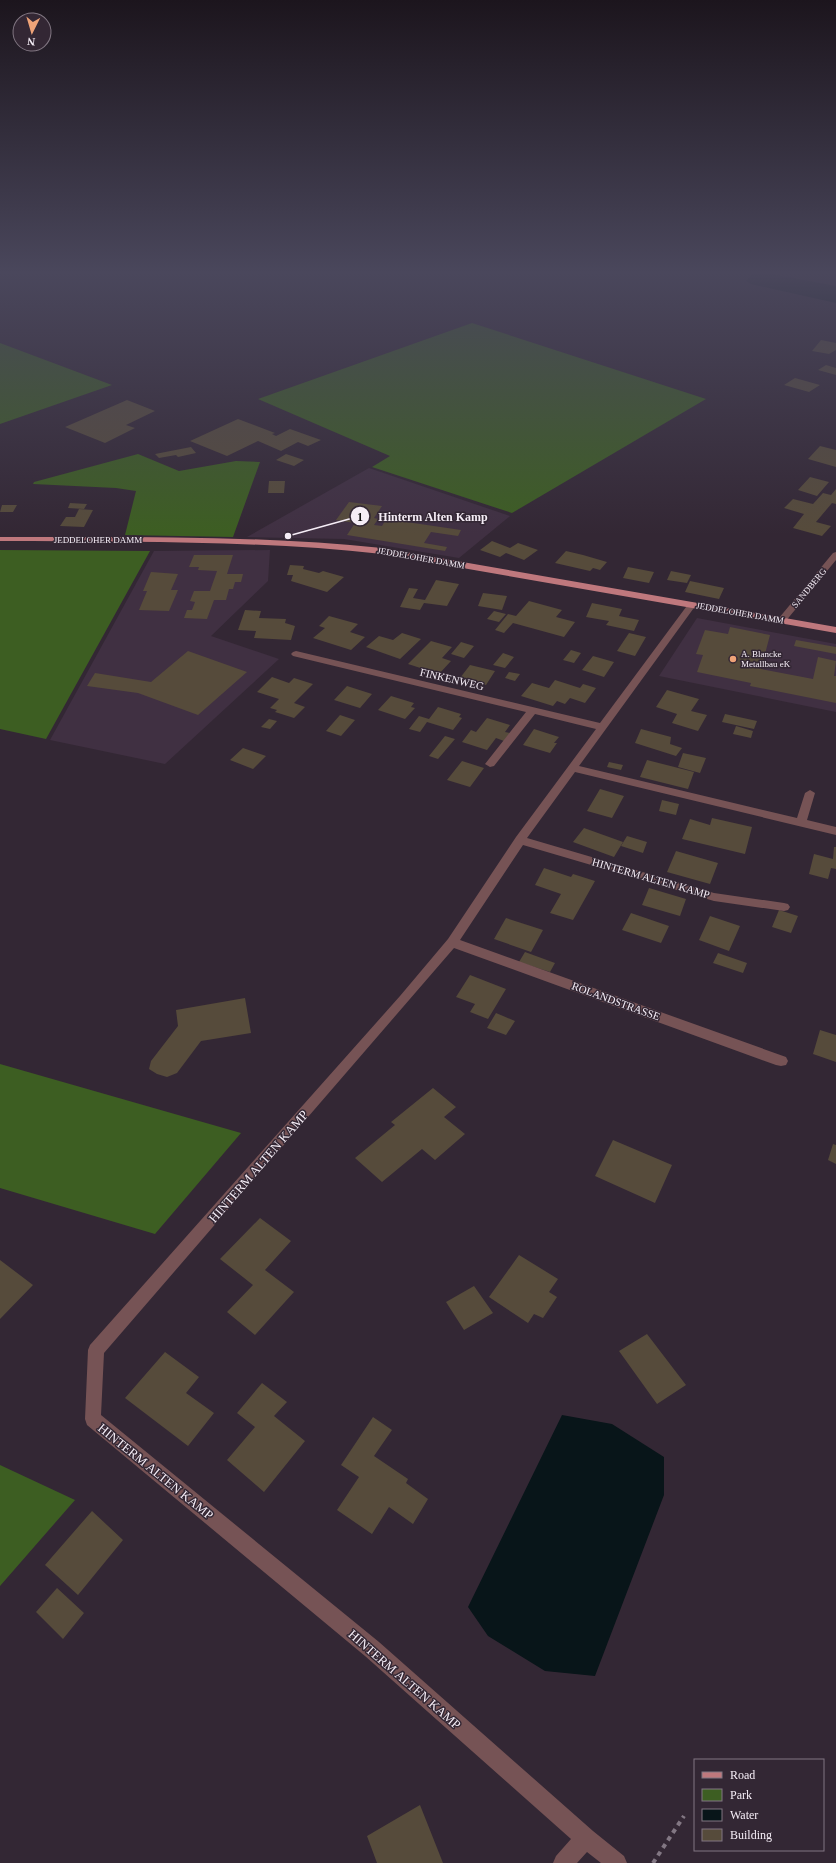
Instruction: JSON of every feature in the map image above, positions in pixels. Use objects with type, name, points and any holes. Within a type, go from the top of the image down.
[{"type":"main road","name":"JEDDELOHER DAMM","points":[[0,539],[236,541],[339,545],[382,551],[836,630]]},
{"type":"street","name":"SANDBERG","points":[[782,620],[836,556]]},
{"type":"street","name":"HINTERM ALTEN KAMP","points":[[586,1838],[372,1649],[93,1419],[96,1350],[404,1000],[452,942],[520,840],[692,605]]},
{"type":"street","name":"FINKENWEG","points":[[296,654],[602,727]]},
{"type":"street","points":[[490,764],[532,711]]},
{"type":"street","points":[[573,768],[836,831]]},
{"type":"street","points":[[801,823],[810,793]]},
{"type":"street","name":"HINTERM ALTEN KAMP","points":[[520,840],[714,896],[784,907]]},
{"type":"street","name":"ROLANDSTRASSE","points":[[452,942],[781,1061]]},
{"type":"street","points":[[563,1863],[586,1838],[617,1863]]},
{"type":"path","points":[[653,1863],[684,1816]]},
{"type":"shaded area","points":[[369,468],[510,516],[459,558],[344,539],[247,537]]},
{"type":"shaded area","points":[[270,550],[268,581],[211,636],[279,659],[165,764],[50,740],[154,551]]},
{"type":"shaded area","points":[[697,618],[836,644],[836,712],[659,676]]},
{"type":"green space","points":[[0,361],[48,361],[112,385],[0,424]]},
{"type":"green space","points":[[365,361],[589,361],[706,399],[512,513],[372,467],[390,456],[258,399]]},
{"type":"green space","points":[[138,454],[179,471],[236,461],[260,462],[233,537],[125,535],[136,491],[116,488],[33,484],[34,482]]},
{"type":"green space","points":[[0,550],[150,551],[46,739],[0,729]]},
{"type":"green space","points":[[0,1064],[241,1133],[155,1234],[0,1188]]},
{"type":"green space","points":[[0,1465],[75,1500],[0,1586]]},
{"type":"water","points":[[562,1415],[612,1424],[664,1457],[664,1495],[595,1676],[545,1671],[488,1636],[468,1607]]},
{"type":"building","points":[[826,365],[836,368],[836,375],[818,370]]},
{"type":"building","points":[[795,378],[820,385],[809,392],[784,385]]},
{"type":"building","points":[[127,400],[155,411],[126,425],[135,428],[105,443],[65,427]]},
{"type":"building","points":[[238,419],[275,433],[272,434],[276,436],[290,429],[321,440],[308,446],[298,442],[281,451],[258,441],[227,456],[190,441]]},
{"type":"building","points":[[820,446],[836,450],[836,467],[808,459]]},
{"type":"building","points":[[191,447],[196,453],[178,457],[176,455],[159,458],[155,454]]},
{"type":"building","points":[[286,454],[304,460],[294,466],[276,460]]},
{"type":"building","points":[[810,477],[829,482],[817,496],[798,490]]},
{"type":"building","points":[[269,481],[285,481],[284,493],[268,493]]},
{"type":"building","points":[[836,489],[836,504],[832,503],[816,522],[831,526],[822,536],[793,528],[804,514],[784,508],[793,499],[813,504],[823,493],[831,495]]},
{"type":"building","points":[[349,502],[382,506],[374,518],[378,519],[374,525],[382,526],[386,519],[461,530],[458,536],[431,532],[424,543],[447,547],[445,551],[347,535],[355,523],[336,520]]},
{"type":"building","points":[[70,503],[87,504],[84,509],[68,508]]},
{"type":"building","points":[[2,505],[17,505],[13,512],[0,512]]},
{"type":"building","points":[[79,509],[93,510],[84,527],[60,526],[66,517],[75,517]]},
{"type":"building","points":[[492,541],[510,548],[518,543],[538,550],[524,560],[506,553],[500,557],[480,550]]},
{"type":"building","points":[[566,551],[607,562],[600,570],[593,568],[590,571],[555,563]]},
{"type":"building","points":[[194,555],[233,555],[227,574],[243,574],[241,582],[235,582],[233,589],[229,589],[226,600],[214,600],[207,619],[184,618],[187,610],[192,610],[195,602],[190,601],[194,591],[210,591],[217,571],[198,570],[199,567],[189,567]]},
{"type":"building","points":[[290,565],[304,566],[303,569],[319,573],[323,571],[344,577],[327,592],[291,581],[293,575],[287,575]]},
{"type":"building","points":[[628,567],[654,572],[649,583],[623,578]]},
{"type":"building","points":[[671,571],[691,575],[687,583],[667,580]]},
{"type":"building","points":[[151,572],[178,574],[171,590],[178,590],[169,611],[139,610],[147,591],[143,591]]},
{"type":"building","points":[[436,580],[459,584],[447,606],[424,603],[420,610],[400,607],[409,588],[418,589],[413,598],[425,600]]},
{"type":"building","points":[[690,581],[724,588],[719,599],[685,592]]},
{"type":"building","points":[[483,593],[507,596],[502,610],[478,606]]},
{"type":"building","points":[[529,601],[562,610],[556,617],[575,622],[564,637],[513,623],[504,633],[495,630],[508,614],[516,616]]},
{"type":"building","points":[[592,603],[622,609],[619,616],[639,620],[634,631],[606,625],[609,621],[586,617]]},
{"type":"building","points":[[245,610],[261,611],[259,618],[286,619],[285,623],[295,626],[291,640],[254,638],[256,631],[238,630]]},
{"type":"building","points":[[494,611],[506,614],[499,622],[487,619]]},
{"type":"building","points":[[329,616],[358,624],[350,632],[365,637],[351,650],[313,638],[325,628],[319,626]]},
{"type":"building","name":"A. Blancke Metallbau eK","points":[[730,627],[770,635],[761,669],[813,679],[818,657],[836,661],[834,676],[836,676],[836,703],[750,686],[751,683],[697,672],[703,655],[696,654],[705,630],[728,634]]},
{"type":"building","points":[[402,633],[421,639],[400,659],[366,647],[379,636],[393,640]]},
{"type":"building","points":[[629,633],[646,637],[635,656],[617,651]]},
{"type":"building","points":[[796,640],[836,647],[836,654],[794,646]]},
{"type":"building","points":[[431,641],[452,647],[442,658],[451,661],[439,674],[408,664]]},
{"type":"building","points":[[461,642],[474,646],[464,658],[451,654]]},
{"type":"building","points":[[571,650],[581,653],[574,663],[563,660]]},
{"type":"building","points":[[188,651],[247,672],[198,715],[138,693],[87,686],[95,673],[151,682]]},
{"type":"building","points":[[503,653],[514,657],[505,668],[493,665]]},
{"type":"building","points":[[593,656],[614,662],[604,677],[582,670]]},
{"type":"building","points":[[470,665],[495,671],[486,685],[460,678]]},
{"type":"building","points":[[509,672],[520,674],[515,681],[505,678]]},
{"type":"building","points":[[272,677],[289,683],[294,678],[313,684],[294,703],[305,707],[294,718],[275,712],[277,710],[270,708],[279,699],[257,692]]},
{"type":"building","points":[[555,680],[580,688],[583,684],[596,688],[585,703],[570,698],[565,704],[557,701],[553,706],[521,696],[532,683],[549,688]]},
{"type":"building","points":[[347,686],[372,694],[360,708],[334,700]]},
{"type":"building","points":[[667,690],[699,699],[691,711],[707,715],[698,731],[672,723],[677,714],[656,707]]},
{"type":"building","points":[[391,696],[414,703],[411,707],[415,708],[405,719],[378,710]]},
{"type":"building","points":[[438,707],[461,714],[459,717],[462,718],[453,730],[427,722],[420,732],[409,729],[419,716],[429,719]]},
{"type":"building","points":[[725,714],[757,721],[754,729],[722,722]]},
{"type":"building","points":[[340,715],[355,720],[341,736],[326,731]]},
{"type":"building","points":[[487,718],[510,725],[505,732],[510,733],[504,741],[496,738],[487,750],[462,742],[471,730],[476,732]]},
{"type":"building","points":[[269,719],[277,721],[270,729],[261,727]]},
{"type":"building","points":[[736,726],[753,731],[751,738],[733,734]]},
{"type":"building","points":[[534,729],[559,737],[554,743],[557,743],[550,753],[523,745]]},
{"type":"building","points":[[641,729],[671,737],[670,744],[682,748],[676,756],[635,743]]},
{"type":"building","points":[[445,736],[455,739],[438,759],[429,756]]},
{"type":"building","points":[[243,748],[266,756],[253,769],[230,760]]},
{"type":"building","points":[[683,753],[706,758],[700,773],[678,767]]},
{"type":"building","points":[[647,760],[694,772],[688,789],[640,777]]},
{"type":"building","points":[[462,761],[484,768],[470,787],[447,780]]},
{"type":"building","points":[[609,762],[623,765],[621,770],[607,767]]},
{"type":"building","points":[[600,789],[624,796],[612,818],[587,811]]},
{"type":"building","points":[[662,800],[679,804],[676,815],[659,811]]},
{"type":"building","points":[[712,818],[752,827],[745,854],[682,839],[690,819],[710,825]]},
{"type":"building","points":[[584,828],[623,842],[614,857],[573,842]]},
{"type":"building","points":[[627,836],[647,842],[643,853],[621,846]]},
{"type":"building","points":[[834,847],[836,847],[836,869],[831,868],[828,879],[809,874],[814,854],[833,859]]},
{"type":"building","points":[[676,851],[718,863],[710,884],[667,872]]},
{"type":"building","points":[[544,868],[571,877],[573,874],[595,881],[573,920],[550,913],[561,894],[535,885]]},
{"type":"building","points":[[649,888],[686,899],[680,916],[642,905]]},
{"type":"building","points":[[779,910],[798,916],[791,933],[772,927]]},
{"type":"building","points":[[631,913],[669,926],[661,943],[622,930]]},
{"type":"building","points":[[710,916],[740,926],[729,951],[699,940]]},
{"type":"building","points":[[506,918],[543,930],[531,952],[494,939]]},
{"type":"building","points":[[525,952],[555,963],[550,972],[519,962]]},
{"type":"building","points":[[718,953],[747,963],[743,973],[713,963]]},
{"type":"building","points":[[470,975],[506,989],[488,1019],[470,1012],[475,1004],[456,997]]},
{"type":"building","points":[[245,998],[251,1033],[201,1041],[177,1073],[167,1077],[157,1074],[149,1069],[151,1061],[178,1026],[176,1010]]},
{"type":"building","points":[[496,1013],[515,1021],[506,1035],[487,1028]]},
{"type":"building","points":[[820,1030],[836,1035],[836,1062],[813,1054]]},
{"type":"building","points":[[433,1088],[456,1107],[444,1117],[465,1134],[435,1160],[422,1149],[382,1182],[355,1158],[395,1125],[391,1122]]},
{"type":"building","points":[[613,1140],[672,1165],[655,1203],[595,1176]]},
{"type":"building","points":[[833,1144],[836,1145],[836,1164],[828,1160]]},
{"type":"building","points":[[260,1218],[291,1241],[265,1270],[294,1292],[255,1335],[227,1312],[253,1285],[220,1259]]},
{"type":"building","points":[[519,1255],[558,1279],[549,1292],[557,1297],[543,1318],[534,1314],[528,1323],[489,1297]]},
{"type":"building","points":[[0,1260],[33,1285],[0,1319]]},
{"type":"building","points":[[474,1286],[493,1313],[464,1330],[446,1302]]},
{"type":"building","points":[[647,1334],[686,1385],[657,1404],[619,1351]]},
{"type":"building","points":[[165,1352],[199,1377],[186,1393],[214,1413],[188,1446],[125,1398]]},
{"type":"building","points":[[262,1383],[287,1402],[274,1416],[305,1441],[264,1492],[227,1460],[255,1427],[237,1413]]},
{"type":"building","points":[[373,1417],[392,1430],[374,1456],[408,1479],[406,1483],[428,1499],[413,1524],[389,1507],[372,1534],[337,1510],[359,1477],[341,1465]]},
{"type":"building","points":[[92,1511],[123,1540],[78,1595],[45,1565]]},
{"type":"building","points":[[57,1588],[84,1613],[63,1639],[36,1612]]},
{"type":"building","points":[[420,1805],[443,1863],[377,1863],[367,1836]]},
{"type":"place","name":"Hinterm Alten Kamp","points":[[288,536]]},
{"type":"place","name":"A. Blancke Metallbau eK","points":[[733,659]]}]
